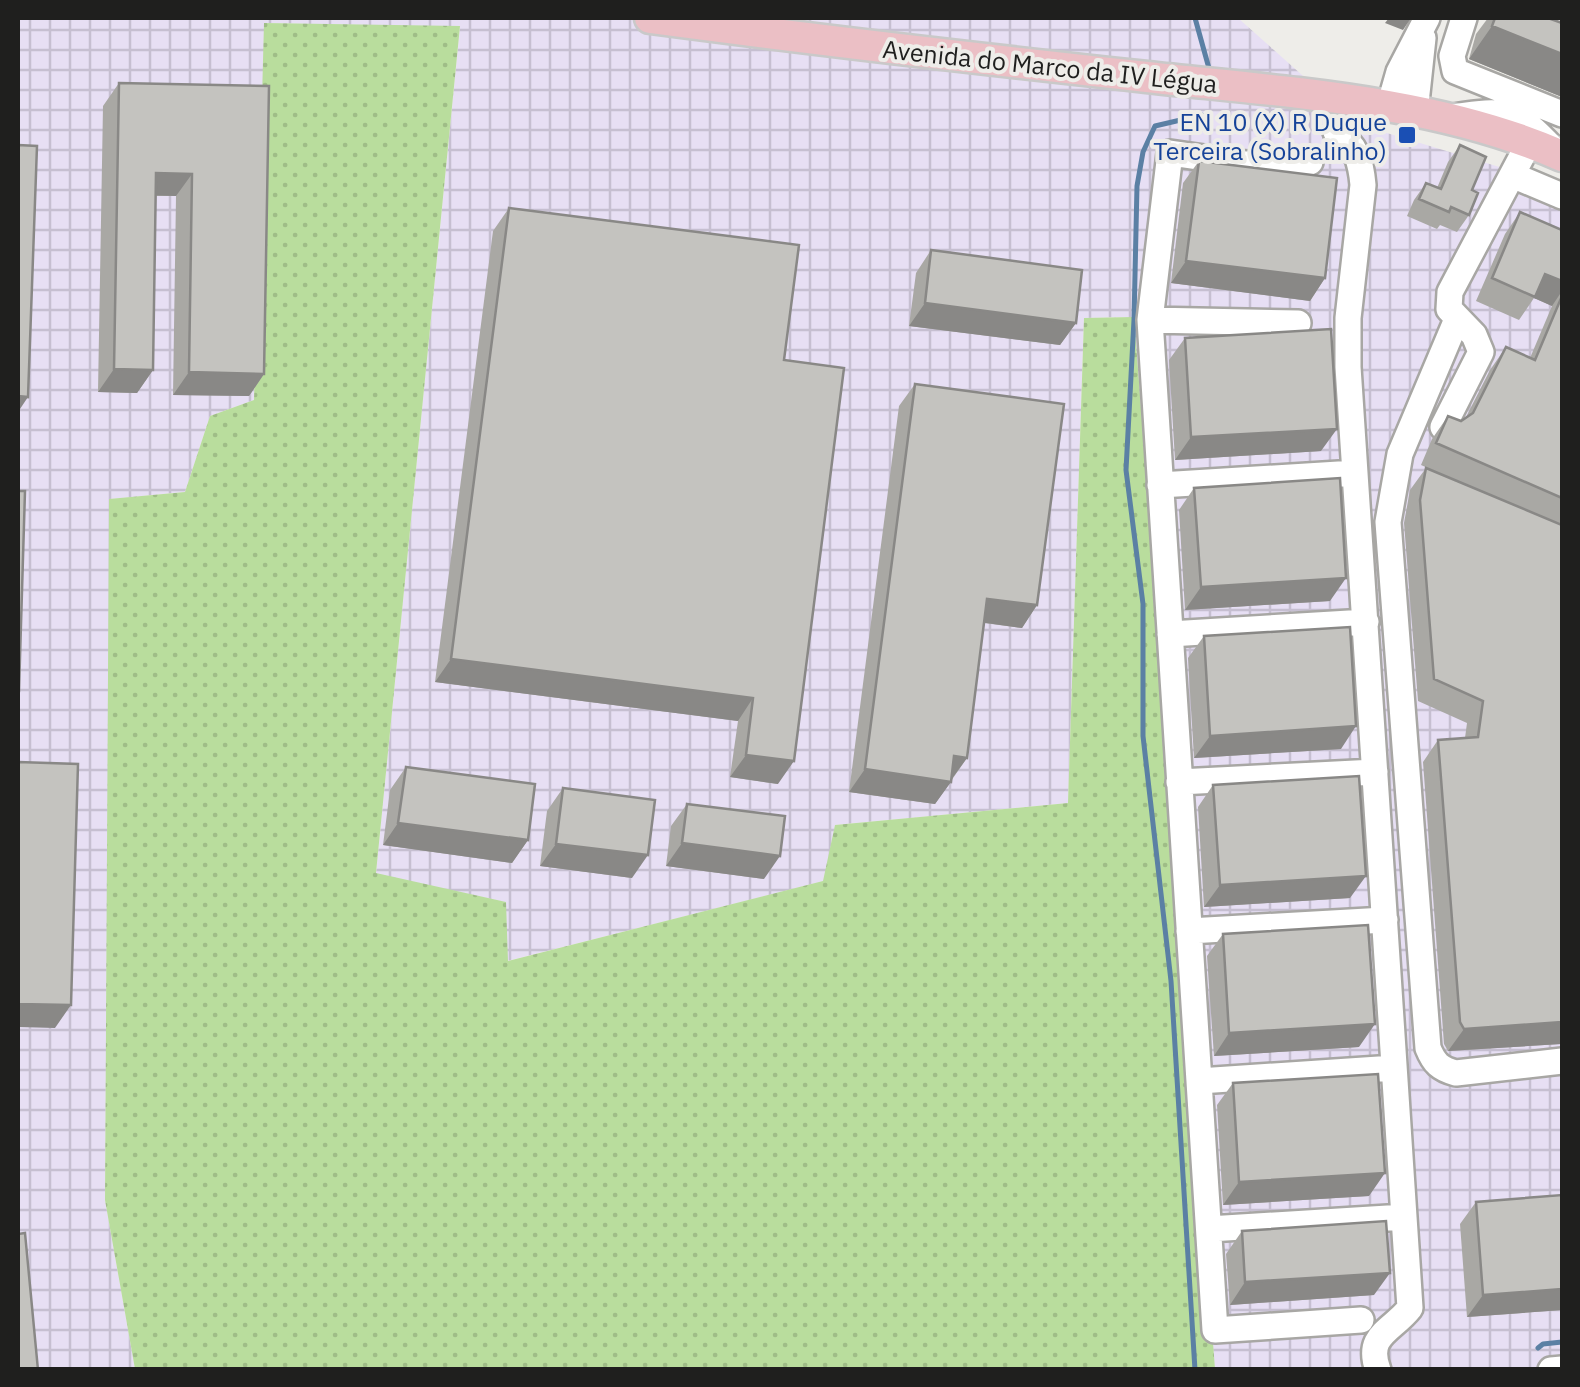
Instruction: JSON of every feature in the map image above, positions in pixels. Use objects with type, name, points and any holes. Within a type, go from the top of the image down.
[{"type":"main road","name":"Avenida do Marco da IV Légua","points":[[650,18],[818,29],[1402,110],[1446,118],[1550,150]]},
{"type":"street","points":[[1402,110],[1420,88],[1420,49],[1428,18]]},
{"type":"street","points":[[1464,18],[1452,56],[1455,71],[1562,114]]},
{"type":"street","points":[[1336,132],[1354,148],[1361,164],[1363,185],[1348,318],[1410,1308],[1374,1344],[1378,1370]]},
{"type":"street","points":[[1443,427],[1480,352],[1474,335],[1449,308],[1450,292],[1512,175],[1550,150]]},
{"type":"street","points":[[1310,162],[1246,164],[1170,153],[1150,320],[1216,1343],[1361,1320]]},
{"type":"street","points":[[1512,175],[1562,196]]},
{"type":"street","points":[[1457,319],[1400,454],[1388,522],[1428,1048],[1443,1070],[1456,1073],[1562,1061]]},
{"type":"street","points":[[1150,320],[1298,323]]},
{"type":"street","points":[[1160,485],[1356,473]]},
{"type":"street","points":[[1170,634],[1366,622]]},
{"type":"street","points":[[1180,782],[1376,772]]},
{"type":"street","points":[[1189,932],[1385,920]]},
{"type":"street","points":[[1199,1081],[1394,1068]]},
{"type":"street","points":[[1209,1229],[1404,1217]]},
{"type":"street","points":[[1551,1370],[1562,1369]]},
{"type":"shaded area","points":[[18,18],[1238,18],[1357,124],[1562,186],[1562,1369],[1215,1370],[1125,317],[1084,318],[1068,803],[835,825],[824,881],[507,961],[505,902],[376,874],[460,27],[265,23],[254,400],[210,416],[185,492],[110,499],[105,1200],[135,1369],[18,1369]]},
{"type":"green space","points":[[264,23],[460,26],[376,873],[506,902],[508,961],[823,881],[835,825],[1068,803],[1084,318],[1134,317],[1215,1369],[135,1369],[105,1200],[109,499],[185,492],[210,416],[254,400]]},
{"type":"building","points":[[1495,18],[1548,18],[1562,23],[1562,54],[1492,26]]},
{"type":"building","points":[[119,83],[269,86],[264,374],[189,372],[192,174],[156,173],[153,370],[114,369]]},
{"type":"building","points":[[18,145],[37,146],[28,397],[18,396]]},
{"type":"building","points":[[1460,145],[1486,157],[1472,190],[1478,193],[1469,215],[1451,207],[1449,212],[1419,199],[1426,183],[1441,189]]},
{"type":"building","points":[[1199,161],[1337,178],[1325,278],[1186,261]]},
{"type":"building","points":[[509,208],[799,245],[784,360],[844,368],[794,761],[746,755],[753,698],[451,659]]},
{"type":"building","points":[[1520,212],[1562,230],[1562,281],[1545,274],[1535,297],[1492,278]]},
{"type":"building","points":[[931,250],[1082,270],[1076,323],[925,303]]},
{"type":"building","points":[[1562,296],[1562,498],[1436,443],[1448,416],[1461,421],[1473,413],[1506,347],[1535,360]]},
{"type":"building","points":[[1331,329],[1337,429],[1191,437],[1185,338]]},
{"type":"building","points":[[915,384],[1064,404],[1037,605],[987,599],[967,758],[954,756],[951,782],[865,769]]},
{"type":"building","points":[[1426,468],[1562,525],[1562,1022],[1464,1029],[1460,1022],[1438,740],[1478,737],[1483,701],[1434,679],[1420,500]]},
{"type":"building","points":[[1340,478],[1346,578],[1201,587],[1194,488]]},
{"type":"building","points":[[18,491],[25,491],[19,691],[18,691]]},
{"type":"building","points":[[1350,627],[1356,726],[1210,736],[1204,636]]},
{"type":"building","points":[[18,762],[78,764],[71,1005],[18,1004]]},
{"type":"building","points":[[406,767],[535,784],[528,840],[398,823]]},
{"type":"building","points":[[1359,776],[1366,876],[1220,885],[1213,785]]},
{"type":"building","points":[[563,788],[655,800],[648,855],[556,844]]},
{"type":"building","points":[[687,804],[785,816],[780,856],[682,843]]},
{"type":"building","points":[[1368,925],[1375,1024],[1229,1033],[1223,934]]},
{"type":"building","points":[[1378,1074],[1385,1173],[1239,1182],[1233,1083]]},
{"type":"building","points":[[1562,1195],[1562,1289],[1483,1295],[1476,1202]]},
{"type":"building","points":[[1386,1221],[1390,1273],[1245,1282],[1242,1231]]},
{"type":"building","points":[[25,1233],[38,1370],[18,1370],[18,1234]]},
{"type":"waterway","points":[[1195,18],[1210,72]]},
{"type":"waterway","points":[[1195,1370],[1171,981],[1143,736],[1143,604],[1126,470],[1137,186],[1143,152],[1155,126],[1202,115]]},
{"type":"waterway","points":[[1538,1348],[1562,1342]]},
{"type":"place","name":"EN 10 (X) R Duque Terceira (Sobralinho)","points":[[1407,135]]}]
